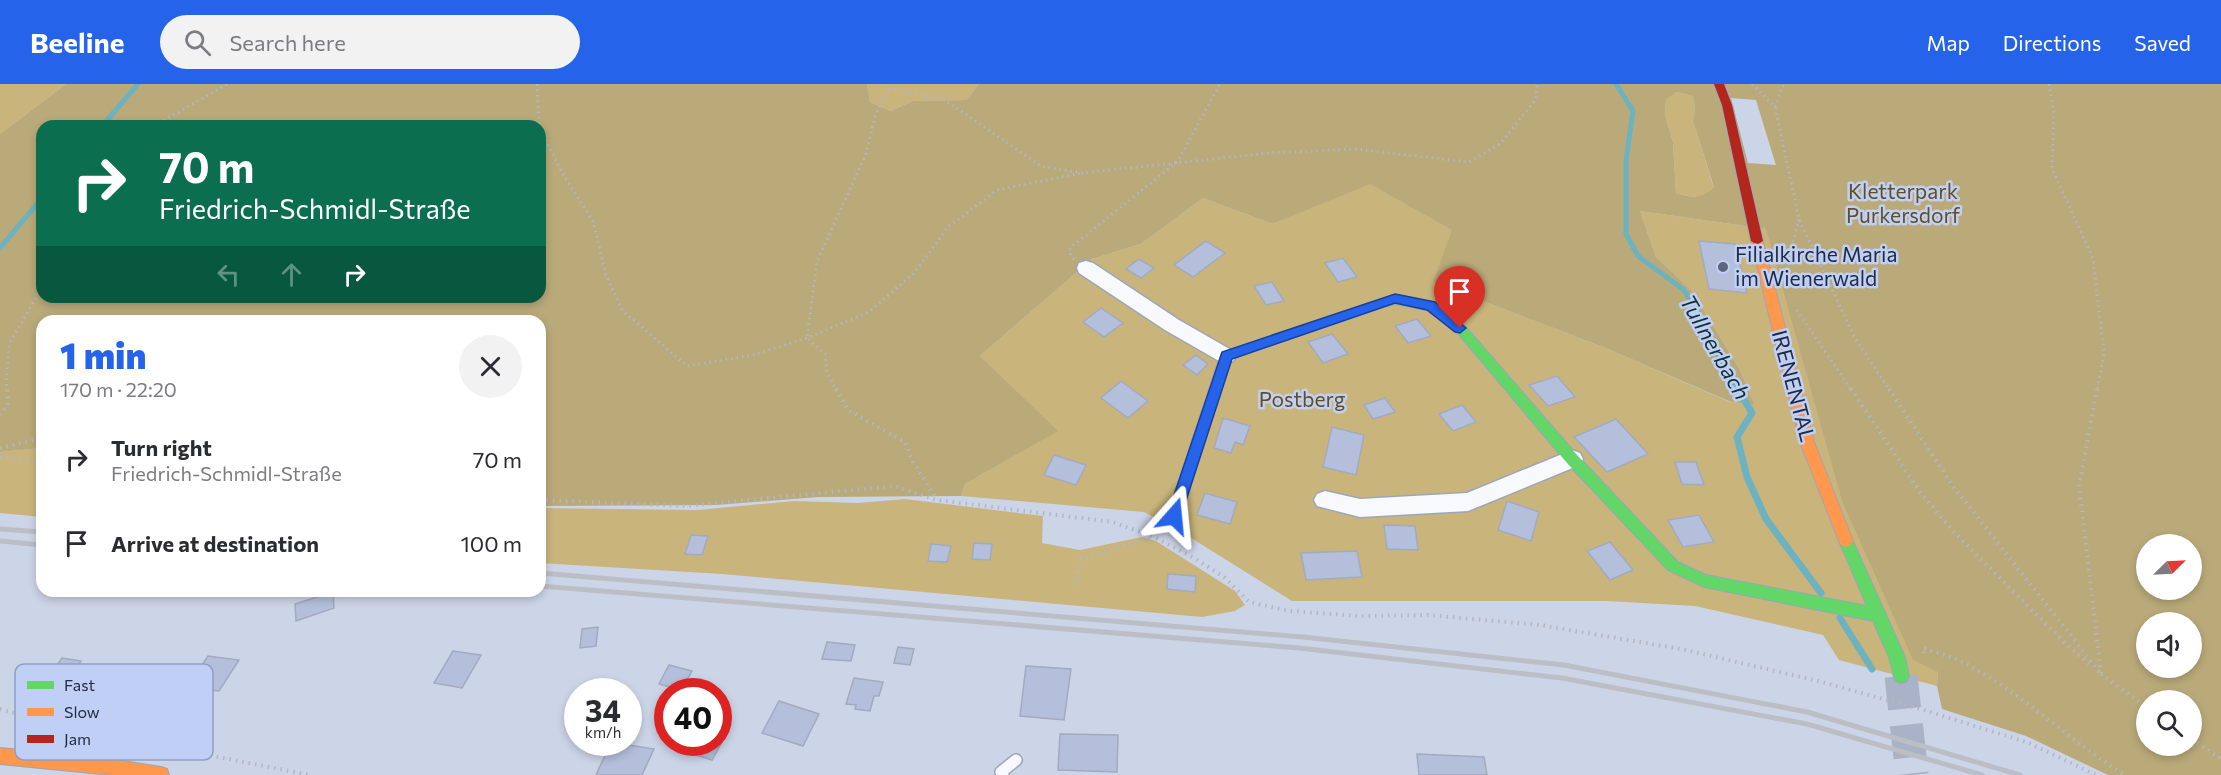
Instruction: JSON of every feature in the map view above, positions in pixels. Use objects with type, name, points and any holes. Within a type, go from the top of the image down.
[{"type":"street","name":"IRENENTAL","points":[[1719,84],[1727,105],[1767,288],[1807,442],[1897,657],[1901,676]]},
{"type":"street","points":[[1086,268],[1172,325],[1226,356],[1395,299],[1431,306],[1460,328],[1572,459],[1673,566],[1704,581],[1878,615]]},
{"type":"street","points":[[1174,516],[1226,356]]},
{"type":"street","points":[[1325,500],[1360,508],[1468,502],[1572,459]]},
{"type":"street","points":[[0,756],[15,758]]},
{"type":"street","points":[[39,760],[104,766],[162,775]]},
{"type":"street","points":[[19,772],[59,762]]},
{"type":"lane","points":[[1003,775],[1001,772],[1016,760]]},
{"type":"path","points":[[164,120],[227,84]]},
{"type":"path","points":[[537,84],[539,120]]},
{"type":"path","points":[[1086,268],[1071,257],[1070,248],[1178,161],[1220,84]]},
{"type":"path","points":[[546,141],[564,176],[593,221],[606,276],[622,311],[687,366],[753,355],[807,338],[869,312],[915,272],[948,227],[997,190],[1081,173],[1178,161],[1355,149],[1469,162],[1500,144],[1536,99],[1537,84]]},
{"type":"path","points":[[1752,84],[1775,107]]},
{"type":"path","points":[[1787,84],[1782,87],[1775,107],[1799,219],[1854,336],[1953,486],[2101,674]]},
{"type":"path","points":[[2049,84],[2055,114],[2052,168],[2093,259],[2104,354],[2079,484],[2101,674]]},
{"type":"path","points":[[807,338],[817,261],[866,154],[875,116],[887,86],[904,93],[945,100],[1041,166],[1081,173]]},
{"type":"path","points":[[1767,288],[1787,263],[1799,219]]},
{"type":"path","points":[[0,415],[8,404],[6,376],[10,342],[36,298]]},
{"type":"path","points":[[1793,306],[1801,313],[1920,492],[1961,538],[2067,645],[2136,700]]},
{"type":"path","points":[[807,338],[825,354],[826,373],[848,410],[905,441],[913,462],[937,500]]},
{"type":"path","points":[[0,448],[36,439]]},
{"type":"path","points":[[0,457],[12,455],[31,463],[36,463]]},
{"type":"path","points":[[546,500],[686,506],[894,486],[937,500],[1113,522],[1154,537],[1224,577],[1249,602],[1290,611],[1360,616],[1428,615],[1540,625],[1681,649],[1818,681],[1927,711],[2029,743],[2096,775]]},
{"type":"path","points":[[1076,585],[1080,559],[1154,537],[1174,516]]},
{"type":"path","points":[[1925,658],[1923,648],[1966,664],[2018,698],[2125,775]]},
{"type":"path","points":[[2202,746],[2221,759]]},
{"type":"green space","points":[[0,84],[66,84],[0,134]]},
{"type":"green space","name":"Kletterpark Purkersdorf","points":[[66,84],[867,84],[870,102],[891,111],[912,101],[966,100],[979,84],[2221,84],[2221,775],[2108,775],[2026,736],[1942,709],[1937,686],[1938,672],[1913,660],[1842,501],[1766,229],[1640,211],[1656,257],[1692,291],[1739,368],[1755,405],[1731,402],[1603,347],[1433,282],[1452,230],[1370,184],[1273,224],[1203,198],[1141,244],[1092,259],[980,356],[1058,431],[965,484],[961,496],[818,497],[716,505],[546,506],[546,315],[36,315],[36,449],[0,452],[0,134]],"holes":[[[1677,92],[1693,96],[1695,108],[1693,121],[1714,187],[1705,194],[1686,196],[1676,193],[1673,142],[1665,115],[1666,100]],[[1731,98],[1756,100],[1776,165],[1748,163]]]},
{"type":"green space","points":[[867,84],[979,84],[966,100],[912,101],[891,111],[870,102]]},
{"type":"green space","name":"Postberg","points":[[1751,84],[1938,672],[1937,686],[1839,660],[1823,635],[1695,606],[1607,601],[1292,601],[1180,531],[1144,512],[961,496],[965,484],[1057,431],[980,356],[1092,259],[1141,244],[1203,198],[1273,224],[1370,183],[1453,230],[1433,282],[1603,347],[1730,402],[1755,405],[1739,368],[1692,291],[1656,257],[1640,211],[1766,229],[1776,165]]},
{"type":"green space","points":[[1677,92],[1693,96],[1695,108],[1693,121],[1714,188],[1701,196],[1691,197],[1676,193],[1673,142],[1665,115],[1666,100]]},
{"type":"green space","points":[[36,449],[36,516],[0,513],[0,452]]},
{"type":"green space","points":[[905,499],[1043,516],[1042,543],[1080,550],[1142,537],[1156,541],[1235,591],[1245,605],[1235,611],[1202,617],[722,574],[546,563],[546,508],[697,510],[795,501],[858,503]]},
{"type":"building","points":[[1206,241],[1225,253],[1193,277],[1174,265]]},
{"type":"building","name":"Filialkirche Maria im Wienerwald","points":[[1699,241],[1735,244],[1747,293],[1709,289]]},
{"type":"building","points":[[1343,258],[1357,277],[1338,282],[1325,263]]},
{"type":"building","points":[[1139,259],[1154,268],[1141,278],[1126,269]]},
{"type":"building","points":[[1272,282],[1284,301],[1266,305],[1254,286]]},
{"type":"building","points":[[1101,308],[1123,323],[1104,337],[1083,322]]},
{"type":"building","points":[[1417,319],[1431,336],[1408,343],[1395,326]]},
{"type":"building","points":[[1332,334],[1348,354],[1323,363],[1308,342]]},
{"type":"building","points":[[1196,355],[1208,364],[1197,375],[1183,365]]},
{"type":"building","points":[[1557,376],[1575,397],[1548,406],[1529,385]]},
{"type":"building","points":[[1121,381],[1148,401],[1128,418],[1101,398]]},
{"type":"building","points":[[1385,398],[1395,412],[1373,419],[1364,405]]},
{"type":"building","points":[[1462,405],[1476,422],[1453,431],[1439,414]]},
{"type":"building","points":[[1223,418],[1250,426],[1243,445],[1235,442],[1231,453],[1214,448]]},
{"type":"building","points":[[1616,419],[1648,454],[1607,472],[1574,437]]},
{"type":"building","points":[[1332,427],[1364,435],[1356,475],[1323,467]]},
{"type":"building","points":[[1054,455],[1086,465],[1076,485],[1044,475]]},
{"type":"building","points":[[1675,462],[1696,462],[1704,485],[1682,484]]},
{"type":"building","points":[[1205,493],[1237,502],[1230,524],[1197,515]]},
{"type":"building","points":[[1507,501],[1539,512],[1531,541],[1498,530]]},
{"type":"building","points":[[1699,515],[1714,542],[1683,547],[1668,520]]},
{"type":"building","points":[[1384,525],[1415,526],[1418,550],[1387,549]]},
{"type":"building","points":[[691,535],[708,536],[702,555],[685,554]]},
{"type":"building","points":[[1610,542],[1633,570],[1610,580],[1587,551]]},
{"type":"building","points":[[974,543],[992,544],[990,560],[972,559]]},
{"type":"building","points":[[931,544],[951,546],[947,562],[928,561]]},
{"type":"building","points":[[1357,551],[1362,577],[1306,580],[1301,553]]},
{"type":"building","points":[[1168,574],[1196,576],[1195,592],[1167,589]]},
{"type":"building","points":[[317,597],[333,597],[334,608],[296,621],[295,604]]},
{"type":"building","points":[[598,627],[596,646],[580,648],[582,629]]},
{"type":"building","points":[[827,642],[855,645],[851,661],[822,659]]},
{"type":"building","points":[[898,647],[914,649],[910,665],[894,663]]},
{"type":"building","points":[[453,651],[481,655],[462,688],[434,683]]},
{"type":"building","points":[[208,656],[239,660],[219,691],[213,690],[213,664],[203,664]]},
{"type":"building","points":[[62,658],[81,661],[79,664],[58,664]]},
{"type":"building","points":[[669,665],[692,671],[688,678],[662,678]]},
{"type":"building","points":[[1026,666],[1071,669],[1064,720],[1020,716]]},
{"type":"building","points":[[854,678],[883,682],[879,696],[874,696],[870,711],[855,709],[856,705],[846,704]]},
{"type":"building","points":[[779,701],[819,714],[803,746],[762,733]]},
{"type":"building","points":[[1060,734],[1118,735],[1117,772],[1058,770]]},
{"type":"building","points":[[642,747],[654,749],[642,775],[596,775],[605,756],[642,756]]},
{"type":"building","points":[[1417,754],[1484,757],[1487,775],[1419,775]]},
{"type":"building","points":[[699,756],[714,756],[712,760]]},
{"type":"waterway","points":[[107,120],[138,84]]},
{"type":"waterway","name":"Tullnerbach","points":[[1616,84],[1633,111],[1626,160],[1626,234],[1638,256],[1684,290],[1706,324],[1716,352],[1739,391]]},
{"type":"waterway","points":[[0,248],[36,205]]},
{"type":"waterway","name":"Tullnerbach","points":[[1738,389],[1752,413],[1737,437],[1747,477],[1766,519],[1821,593]]},
{"type":"waterway","name":"Tullnerbach","points":[[1840,618],[1872,669]]},
{"type":"tunnel","points":[[1901,676],[1912,775]]},
{"type":"railway","points":[[0,529],[36,532]]},
{"type":"railway","points":[[0,541],[36,544]]},
{"type":"railway","points":[[546,574],[1303,637],[1564,665],[1807,712],[2020,775]]},
{"type":"railway","points":[[546,586],[1299,648],[1562,678],[1807,724],[1982,775]]},
{"type":"traffic: fast","points":[[1383,303],[1395,299],[1431,306],[1460,328],[1572,459],[1673,566],[1704,581],[1878,615]]},
{"type":"traffic: fast","points":[[1846,541],[1897,657],[1901,676]]},
{"type":"traffic: slow","points":[[1757,241],[1807,442],[1846,541]]},
{"type":"traffic: slow","points":[[1174,516],[1226,356],[1383,303]]},
{"type":"traffic: slow","points":[[0,756],[15,757]]},
{"type":"traffic: slow","points":[[42,760],[104,766],[161,775]]},
{"type":"traffic: jam","points":[[1719,84],[1727,105],[1757,241]]},
{"type":"place","name":"Filialkirche Maria im Wienerwald","points":[[1723,267]]},
{"type":"route","points":[[1174,516],[1226,356],[1395,299],[1431,306],[1460,328]]}]
